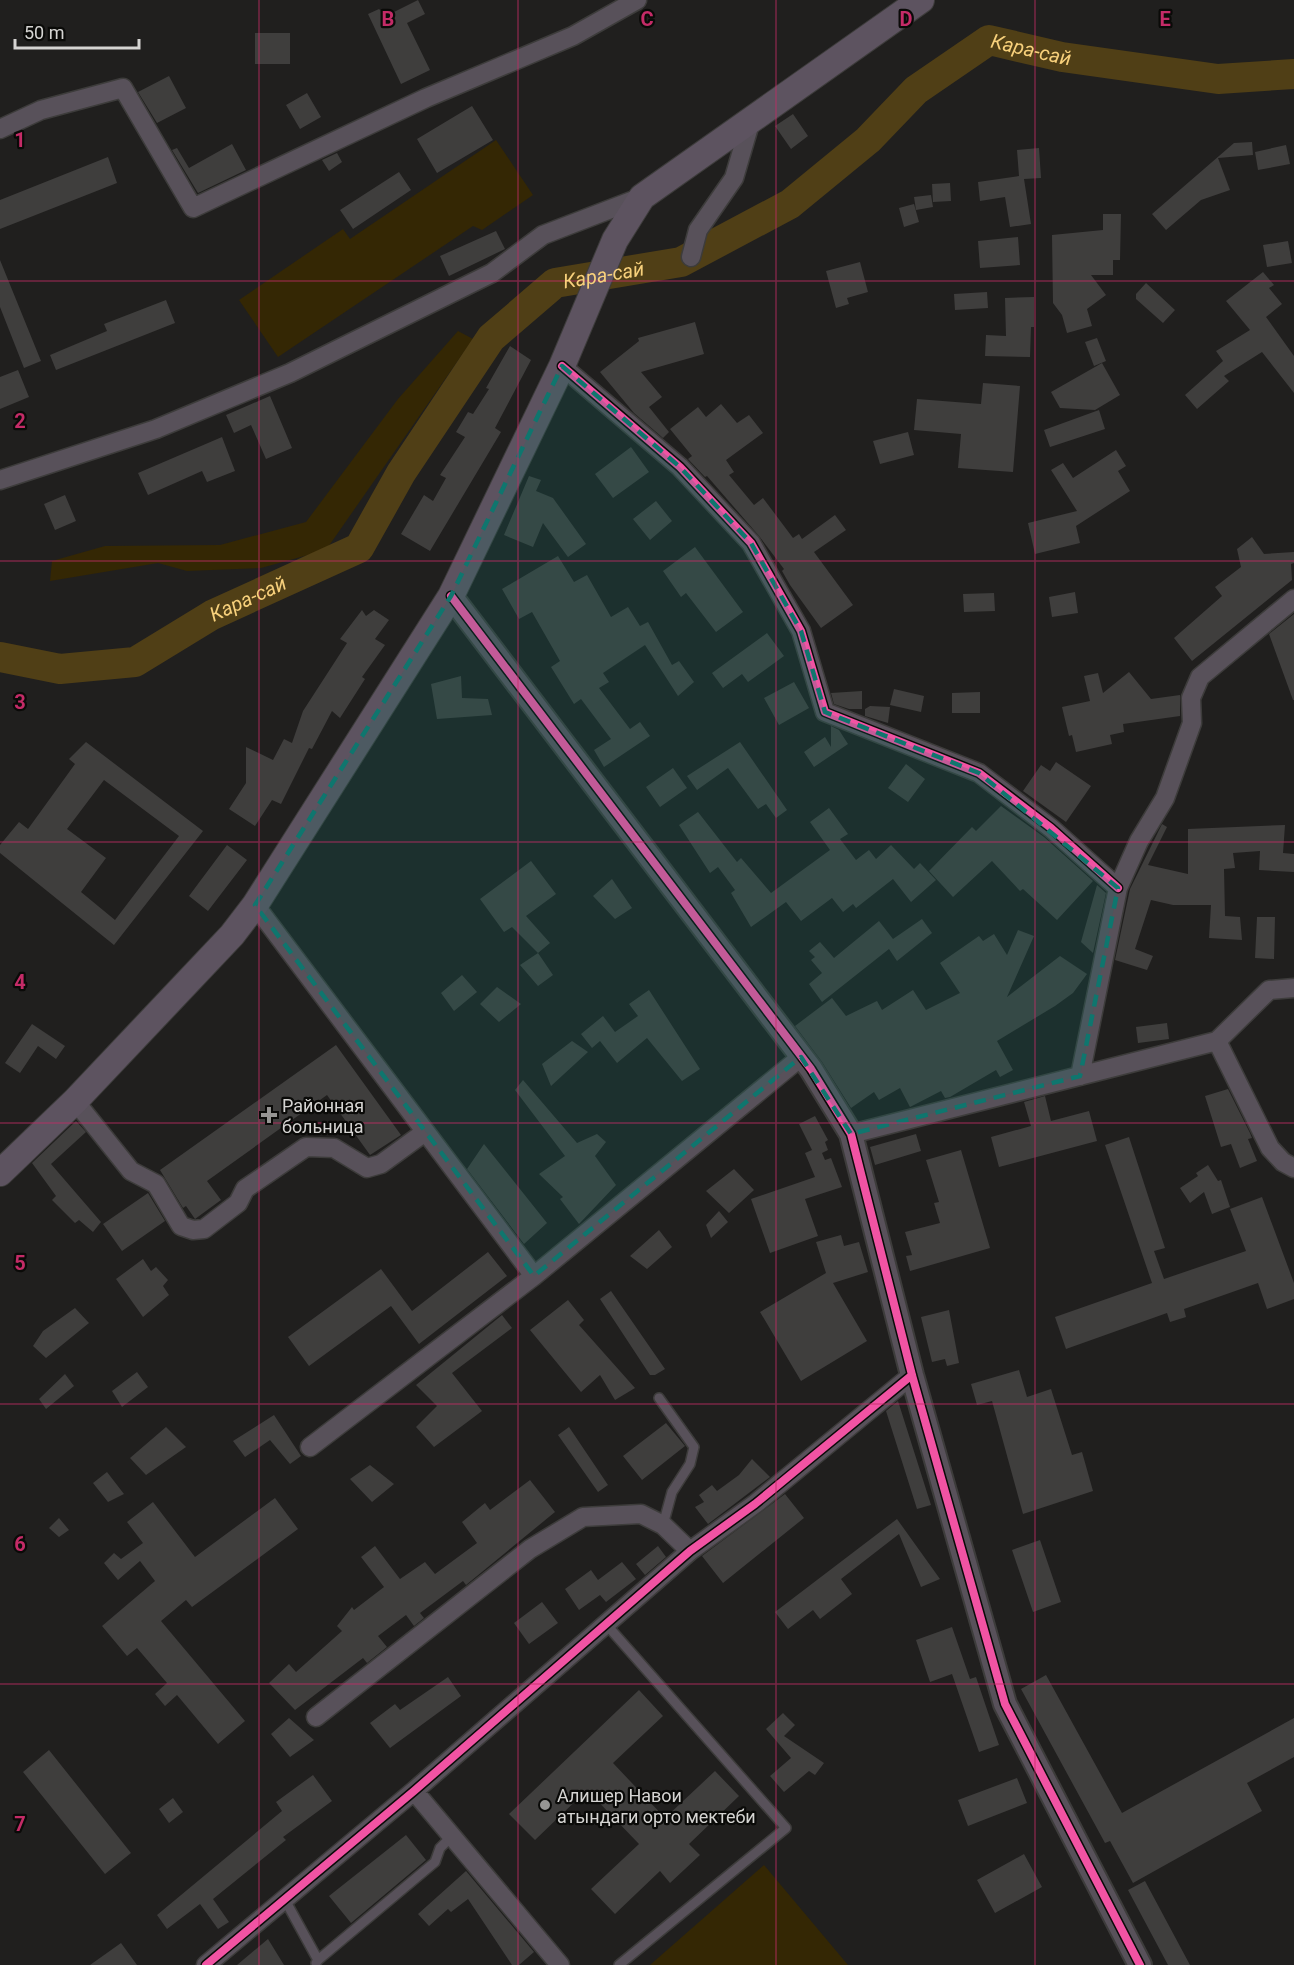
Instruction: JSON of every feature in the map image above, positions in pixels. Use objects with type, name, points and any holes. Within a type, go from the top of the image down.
[{"type":"main road","points":[[0,1173],[75,1101],[232,935],[255,905],[450,596],[562,366],[615,240],[642,197],[921,0]]},
{"type":"street","points":[[0,129],[41,110],[123,88],[193,207],[426,98],[573,36],[637,0]]},
{"type":"street","points":[[691,257],[698,230],[734,178],[751,120]]},
{"type":"street","points":[[0,480],[156,429],[290,373],[492,273],[543,235],[642,197]]},
{"type":"street","points":[[562,366],[680,467],[752,543],[801,631],[825,712],[979,773],[1052,828],[1118,888]]},
{"type":"street","points":[[450,596],[811,1069],[851,1134],[912,1375],[1005,1704],[1140,1965]]},
{"type":"street","points":[[1080,1076],[1118,888],[1139,842],[1165,798],[1192,723],[1191,698],[1200,677],[1294,599]]},
{"type":"street","points":[[255,905],[534,1276]]},
{"type":"street","points":[[851,1134],[1217,1041],[1269,990],[1294,988]]},
{"type":"street","points":[[1217,1041],[1270,1148],[1283,1162],[1294,1168]]},
{"type":"street","points":[[310,1448],[534,1276],[801,1057]]},
{"type":"street","points":[[75,1101],[131,1171],[156,1184],[182,1227],[193,1230],[204,1229],[238,1203],[245,1189],[306,1147],[334,1148],[367,1168],[381,1164],[425,1132]]},
{"type":"street","points":[[206,1965],[414,1791],[690,1551],[755,1504],[912,1375]]},
{"type":"street","points":[[316,1717],[530,1549],[583,1517],[641,1514],[663,1526],[690,1551]]},
{"type":"street","points":[[414,1791],[560,1965]]},
{"type":"lane","points":[[659,1398],[694,1447],[690,1464],[672,1492],[663,1526]]},
{"type":"lane","points":[[605,1623],[786,1828],[619,1965]]},
{"type":"lane","points":[[285,1900],[316,1963],[435,1862],[440,1848],[452,1836]]},
{"type":"highlighted area","points":[[562,366],[680,467],[751,543],[801,631],[825,712],[979,773],[1118,888],[1080,1076],[851,1134],[801,1057],[534,1276],[255,905],[451,596]]},
{"type":"shaded area","points":[[496,140],[533,195],[482,230],[473,226],[278,357],[239,300],[343,229],[350,239]]},
{"type":"shaded area","points":[[458,331],[473,339],[326,550],[261,568],[187,571],[158,563],[50,581],[52,561],[105,546],[220,545],[306,522],[398,399]]},
{"type":"shaded area","points":[[764,1865],[848,1965],[650,1965]]},
{"type":"building","points":[[418,0],[425,14],[407,23],[430,70],[401,84],[368,14],[379,9],[386,16]]},
{"type":"building","points":[[255,33],[290,33],[290,64],[255,64]]},
{"type":"building","points":[[169,76],[186,108],[157,123],[138,92]]},
{"type":"building","points":[[307,93],[321,117],[300,129],[286,105]]},
{"type":"building","points":[[472,106],[493,140],[437,173],[417,139]]},
{"type":"building","points":[[793,114],[808,136],[791,149],[775,126]]},
{"type":"building","points":[[1252,142],[1253,155],[1218,158],[1230,190],[1201,200],[1166,230],[1152,214],[1234,143]]},
{"type":"building","points":[[232,144],[246,170],[198,193],[172,150],[177,148],[189,168]]},
{"type":"building","points":[[1286,145],[1290,164],[1258,170],[1255,152]]},
{"type":"building","points":[[1039,148],[1041,178],[1024,179],[1031,224],[1010,227],[1005,197],[980,201],[978,182],[1019,176],[1017,150]]},
{"type":"building","points":[[337,153],[342,162],[329,171],[322,160]]},
{"type":"building","points":[[108,157],[117,183],[0,229],[0,200]]},
{"type":"building","points":[[399,172],[411,190],[353,229],[340,210]]},
{"type":"building","points":[[950,183],[951,201],[933,202],[932,184]]},
{"type":"building","points":[[931,195],[933,207],[916,210],[914,197]]},
{"type":"building","points":[[914,204],[919,222],[904,227],[899,208]]},
{"type":"building","points":[[1103,214],[1121,214],[1120,260],[1113,260],[1113,275],[1091,275],[1106,295],[1087,309],[1092,326],[1067,333],[1062,315],[1053,303],[1052,235],[1103,230]]},
{"type":"building","points":[[496,231],[505,249],[449,276],[440,256]]},
{"type":"building","points":[[1018,237],[1020,265],[980,268],[978,241]]},
{"type":"building","points":[[1288,241],[1292,263],[1267,267],[1263,245]]},
{"type":"building","points":[[0,260],[41,361],[24,368],[0,307]]},
{"type":"building","points":[[860,262],[868,292],[847,298],[849,304],[836,308],[826,271]]},
{"type":"building","points":[[1263,272],[1274,285],[1269,288],[1282,304],[1266,317],[1294,356],[1294,393],[1262,352],[1224,376],[1229,381],[1197,409],[1185,395],[1223,361],[1216,351],[1250,330],[1226,301]]},
{"type":"building","points":[[1146,283],[1175,310],[1163,323],[1136,299],[1136,294]]},
{"type":"building","points":[[987,292],[988,308],[955,310],[954,294]]},
{"type":"building","points":[[1034,297],[1034,327],[1031,327],[1030,357],[985,356],[986,335],[1006,336],[1005,298]]},
{"type":"building","points":[[166,300],[175,323],[56,370],[50,355],[107,331],[104,324]]},
{"type":"building","points":[[695,322],[704,354],[641,372],[662,397],[649,407],[669,432],[663,438],[634,413],[600,372],[639,341],[638,338]]},
{"type":"building","points":[[1097,338],[1106,361],[1094,366],[1085,342]]},
{"type":"building","points":[[510,346],[531,360],[495,428],[501,432],[430,551],[401,534],[424,495],[433,501],[446,478],[440,475],[465,437],[456,432],[468,412],[473,414],[489,389],[486,388]]},
{"type":"building","points":[[1102,363],[1120,395],[1095,410],[1060,408],[1051,392]]},
{"type":"building","points":[[18,370],[29,397],[0,409],[0,377]]},
{"type":"building","points":[[983,383],[1020,386],[1013,472],[958,468],[961,434],[914,430],[917,399],[981,404]]},
{"type":"building","points":[[270,396],[292,448],[266,459],[251,425],[234,433],[226,415]]},
{"type":"building","points":[[721,404],[737,423],[749,415],[763,433],[726,460],[734,472],[729,475],[754,505],[763,498],[793,538],[799,534],[802,539],[835,515],[846,530],[814,552],[853,605],[821,628],[790,585],[782,571],[784,569],[759,536],[707,476],[705,477],[688,459],[692,456],[670,429],[698,407],[706,417]]},
{"type":"building","points":[[1099,410],[1105,429],[1050,447],[1044,430]]},
{"type":"building","points":[[908,432],[914,455],[880,464],[873,441]]},
{"type":"building","points":[[222,437],[235,471],[207,482],[202,471],[148,495],[138,473]]},
{"type":"building","points":[[631,447],[649,472],[613,498],[595,474]]},
{"type":"building","points":[[1116,450],[1126,466],[1118,471],[1130,491],[1076,526],[1080,543],[1035,554],[1028,523],[1077,511],[1051,470],[1063,463],[1073,478]]},
{"type":"building","points":[[529,476],[541,480],[536,491],[553,498],[586,544],[568,557],[543,523],[533,547],[504,535]]},
{"type":"building","points":[[65,495],[76,521],[55,530],[44,504]]},
{"type":"building","points":[[656,501],[672,521],[650,540],[633,519]]},
{"type":"building","points":[[1252,537],[1264,554],[1294,552],[1294,563],[1291,564],[1292,580],[1192,661],[1174,638],[1222,596],[1215,587],[1241,567],[1237,549]]},
{"type":"building","points":[[695,547],[743,612],[716,632],[686,593],[681,597],[663,571]]},
{"type":"building","points":[[558,556],[574,582],[587,575],[611,617],[628,607],[640,626],[648,622],[672,665],[679,661],[694,682],[678,696],[645,645],[603,673],[609,682],[599,688],[630,729],[640,722],[650,736],[604,767],[594,750],[611,739],[581,699],[574,704],[551,667],[560,661],[532,612],[519,619],[502,589]]},
{"type":"building","points":[[1075,592],[1078,613],[1052,617],[1049,597]]},
{"type":"building","points":[[994,593],[995,611],[964,612],[963,594]]},
{"type":"building","points":[[362,610],[366,616],[374,610],[389,620],[375,639],[385,645],[362,677],[365,679],[340,718],[332,711],[312,749],[309,748],[281,804],[272,800],[255,826],[229,809],[246,783],[246,747],[273,760],[284,739],[292,743],[303,711],[347,643],[340,639]]},
{"type":"building","points":[[1294,614],[1294,700],[1293,700],[1269,634]]},
{"type":"building","points":[[767,633],[784,656],[748,682],[742,674],[723,688],[712,673]]},
{"type":"building","points":[[1129,672],[1151,699],[1180,695],[1180,716],[1123,724],[1124,732],[1110,735],[1112,744],[1076,752],[1072,735],[1069,736],[1062,707],[1090,701],[1084,676],[1098,673],[1103,693]]},
{"type":"building","points":[[461,676],[462,698],[488,699],[492,715],[437,719],[431,684]]},
{"type":"building","points":[[794,682],[809,708],[779,725],[764,698]]},
{"type":"building","points":[[894,689],[924,696],[921,712],[890,705]]},
{"type":"building","points":[[862,691],[862,709],[849,709],[834,704],[831,693]]},
{"type":"building","points":[[980,692],[980,713],[952,713],[952,693]]},
{"type":"building","points":[[870,706],[890,707],[888,723],[865,716],[865,709]]},
{"type":"building","points":[[831,726],[839,730],[848,744],[814,767],[804,752],[825,737],[831,747]]},
{"type":"building","points":[[86,742],[203,831],[114,945],[0,853],[0,845],[19,822],[28,829],[75,764],[69,759]],"holes":[[[104,780],[179,836],[115,920],[81,892],[106,858],[67,829]]]},
{"type":"building","points":[[740,742],[787,810],[776,818],[766,804],[758,809],[728,768],[697,790],[687,776]]},
{"type":"building","points":[[1056,762],[1091,786],[1066,822],[1023,791],[1041,765],[1050,771]]},
{"type":"building","points":[[906,764],[925,779],[908,802],[888,788]]},
{"type":"building","points":[[673,768],[687,788],[660,807],[646,787]]},
{"type":"building","points":[[1001,806],[1044,837],[1093,881],[1057,920],[1023,889],[1020,891],[992,861],[953,897],[929,871],[972,827],[976,831]]},
{"type":"building","points":[[829,808],[848,834],[840,839],[856,860],[869,850],[876,859],[891,845],[914,869],[920,863],[936,880],[911,902],[893,879],[856,908],[853,904],[843,912],[832,898],[801,921],[786,902],[751,927],[731,893],[735,890],[718,867],[710,873],[679,825],[698,812],[737,862],[741,858],[771,893],[830,850],[810,822]]},
{"type":"building","points":[[1162,824],[1167,827],[1148,865],[1188,874],[1188,829],[1285,825],[1283,853],[1294,854],[1294,872],[1259,870],[1260,851],[1233,853],[1235,868],[1224,869],[1225,916],[1240,917],[1242,940],[1209,938],[1211,905],[1173,905],[1151,900],[1135,949],[1153,956],[1147,970],[1115,960],[1130,889]]},
{"type":"building","points":[[227,845],[247,860],[208,911],[189,896]]},
{"type":"building","points":[[531,861],[556,894],[526,916],[550,943],[538,953],[512,927],[504,932],[480,899]]},
{"type":"building","points":[[612,879],[632,908],[615,919],[593,896]]},
{"type":"building","points":[[1097,885],[1106,893],[1093,953],[1081,942]]},
{"type":"building","points":[[1257,917],[1275,917],[1274,959],[1255,958]]},
{"type":"building","points":[[922,919],[932,933],[897,961],[889,949],[822,1002],[809,984],[822,973],[811,960],[815,957],[809,951],[820,942],[834,958],[879,921],[893,939]]},
{"type":"building","points":[[1018,930],[1034,936],[1007,997],[1060,956],[1087,974],[1073,993],[997,1041],[1013,1070],[1000,1077],[996,1070],[950,1097],[945,1098],[941,1091],[910,1107],[900,1088],[879,1100],[874,1092],[851,1108],[822,1062],[795,1026],[832,998],[846,1016],[877,1001],[882,1010],[913,990],[926,1010],[960,993],[940,963],[979,936],[983,941],[994,934],[1007,955]]},
{"type":"building","points":[[538,953],[553,975],[538,986],[520,965]]},
{"type":"building","points":[[462,975],[477,992],[454,1011],[441,993]]},
{"type":"building","points":[[497,987],[521,1004],[499,1022],[480,1004]]},
{"type":"building","points":[[649,990],[700,1069],[682,1081],[647,1038],[617,1063],[600,1041],[592,1048],[581,1034],[603,1016],[615,1032],[638,1016],[629,1004]]},
{"type":"building","points":[[1167,1023],[1169,1039],[1138,1043],[1136,1027]]},
{"type":"building","points":[[32,1024],[65,1046],[56,1059],[38,1046],[20,1073],[5,1063]]},
{"type":"building","points":[[572,1041],[588,1052],[551,1086],[542,1064]]},
{"type":"building","name":"Районная больница","points":[[336,1045],[401,1135],[370,1155],[327,1095],[207,1181],[221,1200],[195,1219],[186,1206],[183,1208],[160,1170]]},
{"type":"building","points":[[523,1080],[577,1143],[597,1134],[606,1142],[595,1156],[616,1185],[579,1224],[560,1199],[563,1197],[539,1174],[565,1156],[515,1090]]},
{"type":"building","points":[[1228,1089],[1250,1133],[1252,1138],[1248,1139],[1257,1161],[1240,1168],[1231,1144],[1221,1147],[1205,1096]]},
{"type":"building","points":[[1045,1096],[1051,1121],[1089,1111],[1097,1141],[999,1167],[991,1137],[1031,1126],[1024,1102]]},
{"type":"building","points":[[815,1116],[828,1140],[825,1142],[828,1150],[822,1153],[825,1160],[831,1158],[842,1187],[805,1199],[818,1236],[770,1253],[751,1199],[815,1177],[805,1153],[812,1150],[799,1124]]},
{"type":"building","points":[[76,1121],[86,1132],[51,1164],[101,1222],[93,1232],[79,1220],[75,1223],[52,1200],[56,1196],[32,1163]]},
{"type":"building","points":[[916,1134],[921,1151],[875,1165],[870,1147]]},
{"type":"building","points":[[1129,1137],[1165,1248],[1154,1251],[1164,1279],[1246,1251],[1230,1209],[1262,1197],[1294,1283],[1294,1299],[1267,1309],[1258,1283],[1184,1309],[1186,1317],[1170,1322],[1167,1313],[1066,1349],[1055,1317],[1152,1283],[1105,1145]]},
{"type":"building","points":[[484,1144],[547,1223],[524,1244],[467,1169]]},
{"type":"building","points":[[961,1150],[990,1248],[910,1271],[906,1256],[912,1255],[905,1232],[940,1223],[934,1203],[939,1202],[926,1160]]},
{"type":"building","points":[[1208,1165],[1218,1181],[1221,1180],[1230,1207],[1212,1214],[1204,1192],[1190,1203],[1180,1188],[1198,1176],[1196,1173]]},
{"type":"building","points":[[734,1169],[754,1190],[729,1213],[706,1191]]},
{"type":"building","points":[[148,1193],[165,1221],[122,1251],[103,1224]]},
{"type":"building","points":[[719,1211],[728,1222],[711,1238],[706,1225]]},
{"type":"building","points":[[659,1230],[672,1247],[647,1269],[630,1256]]},
{"type":"building","points":[[841,1235],[844,1246],[859,1242],[868,1272],[833,1283],[867,1341],[801,1381],[760,1312],[826,1273],[816,1242]]},
{"type":"building","points":[[488,1252],[507,1276],[419,1344],[391,1306],[309,1366],[288,1337],[381,1269],[412,1311]]},
{"type":"building","points":[[143,1259],[151,1271],[156,1267],[168,1280],[163,1286],[169,1295],[143,1317],[116,1279]]},
{"type":"building","points":[[611,1291],[665,1369],[655,1375],[650,1375],[600,1299]]},
{"type":"building","points":[[568,1300],[584,1320],[579,1325],[635,1388],[615,1400],[600,1375],[581,1392],[530,1330]]},
{"type":"building","points":[[75,1308],[89,1323],[46,1358],[33,1346],[43,1331]]},
{"type":"building","points":[[949,1310],[959,1363],[947,1366],[945,1359],[932,1362],[921,1317]]},
{"type":"building","points":[[502,1315],[512,1328],[452,1373],[482,1411],[434,1447],[416,1427],[437,1406],[416,1385]]},
{"type":"building","points":[[1019,1370],[1027,1397],[1051,1389],[1072,1455],[1082,1452],[1093,1491],[1023,1514],[992,1401],[977,1405],[971,1384]]},
{"type":"building","points":[[137,1372],[148,1387],[122,1407],[112,1391]]},
{"type":"building","points":[[65,1374],[74,1386],[46,1409],[39,1399]]},
{"type":"building","points":[[898,1401],[931,1505],[917,1509],[886,1411]]},
{"type":"building","points":[[274,1415],[301,1456],[290,1464],[270,1440],[245,1457],[233,1441]]},
{"type":"building","points":[[666,1423],[685,1446],[642,1480],[623,1456]]},
{"type":"building","points":[[166,1427],[186,1447],[146,1475],[130,1458]]},
{"type":"building","points":[[569,1427],[608,1485],[598,1492],[558,1435]]},
{"type":"building","points":[[752,1459],[770,1477],[708,1524],[695,1507],[704,1502],[699,1495],[712,1485],[717,1491],[739,1475]]},
{"type":"building","points":[[370,1465],[394,1484],[372,1502],[350,1479]]},
{"type":"building","points":[[107,1472],[124,1494],[108,1502],[93,1483]]},
{"type":"building","points":[[530,1480],[555,1512],[466,1585],[463,1581],[420,1613],[424,1618],[414,1626],[406,1615],[378,1636],[387,1647],[367,1663],[363,1658],[295,1710],[269,1683],[289,1664],[296,1672],[342,1631],[337,1626],[352,1607],[354,1610],[384,1587],[361,1557],[375,1546],[400,1579],[425,1562],[435,1574],[477,1543],[462,1522],[485,1503],[490,1510]]},
{"type":"building","points":[[785,1494],[804,1518],[723,1583],[702,1556]]},
{"type":"building","points":[[275,1498],[298,1529],[192,1607],[186,1600],[161,1621],[245,1721],[218,1744],[177,1695],[165,1706],[155,1694],[167,1683],[137,1648],[127,1656],[102,1626],[155,1581],[140,1561],[118,1580],[104,1563],[114,1553],[121,1559],[143,1543],[127,1522],[153,1502],[195,1557]]},
{"type":"building","points":[[59,1518],[69,1530],[59,1537],[49,1528]]},
{"type":"building","points":[[897,1519],[940,1579],[921,1587],[899,1534],[841,1579],[852,1594],[820,1619],[813,1610],[788,1629],[775,1612]]},
{"type":"building","points":[[1040,1540],[1061,1602],[1033,1612],[1012,1550]]},
{"type":"building","points":[[658,1546],[666,1557],[645,1575],[636,1564]]},
{"type":"building","points":[[622,1562],[636,1579],[606,1602],[600,1595],[579,1610],[565,1589],[591,1570],[598,1580]]},
{"type":"building","points":[[542,1602],[558,1623],[529,1644],[514,1623]]},
{"type":"building","points":[[952,1627],[970,1679],[976,1677],[999,1745],[979,1752],[952,1674],[930,1682],[916,1640]]},
{"type":"building","points":[[1046,1675],[1122,1813],[1294,1718],[1294,1757],[1247,1783],[1262,1811],[1133,1883],[1110,1841],[1105,1843],[1021,1689]]},
{"type":"building","points":[[448,1677],[461,1696],[390,1748],[370,1723],[395,1704],[400,1710]]},
{"type":"building","name":"Алишер Навои атындаги орто мектеби","points":[[639,1690],[663,1716],[613,1763],[665,1818],[715,1771],[739,1796],[689,1844],[700,1855],[670,1883],[660,1871],[615,1914],[591,1889],[639,1844],[587,1790],[535,1840],[509,1814]]},
{"type":"building","points":[[783,1713],[795,1725],[784,1736],[824,1763],[815,1775],[809,1771],[784,1792],[770,1776],[791,1758],[766,1729]]},
{"type":"building","points":[[289,1718],[314,1740],[290,1757],[271,1734]]},
{"type":"building","points":[[49,1750],[131,1853],[105,1874],[23,1772]]},
{"type":"building","points":[[313,1775],[332,1801],[283,1837],[286,1840],[213,1899],[229,1922],[218,1929],[200,1904],[167,1929],[157,1915],[282,1811],[276,1802]]},
{"type":"building","points":[[1017,1778],[1027,1803],[968,1826],[958,1800]]},
{"type":"building","points":[[173,1798],[183,1812],[169,1823],[159,1809]]},
{"type":"building","points":[[406,1835],[426,1860],[351,1923],[329,1896]]},
{"type":"building","points":[[1024,1854],[1042,1887],[995,1913],[977,1880]]},
{"type":"building","points":[[466,1871],[534,1952],[519,1965],[512,1965],[468,1899],[451,1912],[448,1909],[429,1926],[418,1914]]},
{"type":"building","points":[[1145,1881],[1190,1965],[1168,1965],[1128,1890]]},
{"type":"building","points":[[268,1939],[284,1965],[237,1965]]},
{"type":"building","points":[[121,1943],[137,1965],[90,1965]]},
{"type":"waterway","name":"Кара-сай","points":[[0,657],[60,669],[135,662],[212,615],[359,548],[401,473],[491,338],[555,283],[681,262],[790,204],[868,140],[916,90],[989,40],[1062,57],[1218,79],[1294,74]]},
{"type":"cycle path","points":[[562,366],[680,467],[751,543],[801,631],[825,712],[979,773],[1051,828],[1118,888]]},
{"type":"cycle path","points":[[451,596],[811,1069],[851,1134],[912,1375],[1005,1704],[1140,1965]]},
{"type":"cycle path","points":[[206,1965],[414,1791],[690,1551],[755,1504],[912,1375]]},
{"type":"place","name":"Районная больница","points":[[269,1115]]},
{"type":"place","name":"Алишер Навои атындаги орто мектеби","points":[[545,1805]]}]
